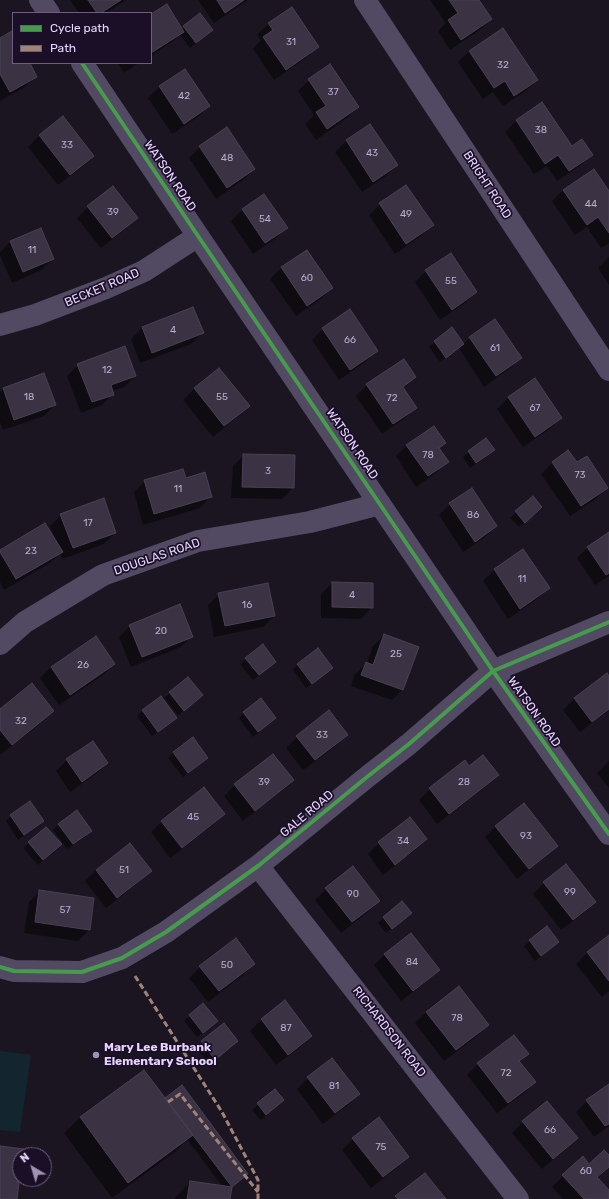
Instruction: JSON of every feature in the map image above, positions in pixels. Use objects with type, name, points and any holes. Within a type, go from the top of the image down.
[{"type":"street","points":[[40,0],[48,12]]},
{"type":"street","name":"BRIGHT ROAD","points":[[365,0],[609,370]]},
{"type":"street","name":"WATSON ROAD","points":[[83,64],[493,671],[609,834]]},
{"type":"street","name":"BECKET ROAD","points":[[0,325],[35,315],[106,288],[144,271],[198,236]]},
{"type":"street","name":"DOUGLAS ROAD","points":[[0,644],[25,622],[104,575],[198,541],[310,522],[380,504]]},
{"type":"street","name":"GALE ROAD","points":[[0,966],[14,972],[82,972],[122,958],[166,932],[258,866],[409,744],[493,671],[609,622]]},
{"type":"street","name":"RICHARDSON ROAD","points":[[258,866],[518,1199]]},
{"type":"shaded area","points":[[0,1051],[31,1055],[20,1132],[0,1130]]},
{"type":"building","points":[[88,0],[121,0],[103,12],[96,12]]},
{"type":"building","points":[[217,0],[244,0],[225,13]]},
{"type":"building","points":[[449,0],[479,0],[492,19],[461,40],[448,20],[458,13]]},
{"type":"building","points":[[167,4],[184,32],[152,52],[152,13]]},
{"type":"building","points":[[292,7],[319,47],[286,70],[263,37],[273,30],[268,23]]},
{"type":"building","points":[[200,13],[213,30],[196,43],[183,26]]},
{"type":"building","points":[[503,28],[538,80],[514,96],[505,81],[494,88],[469,51]]},
{"type":"building","points":[[12,31],[12,64],[30,64],[37,77],[10,92],[0,74],[0,38]]},
{"type":"building","points":[[330,64],[359,107],[327,129],[316,112],[326,106],[308,79]]},
{"type":"building","points":[[185,69],[210,106],[184,124],[159,86]]},
{"type":"building","points":[[542,102],[572,146],[582,139],[593,155],[569,171],[558,155],[545,164],[516,120]]},
{"type":"building","points":[[63,116],[94,156],[70,175],[39,135]]},
{"type":"building","points":[[370,124],[398,165],[373,182],[346,140]]},
{"type":"building","points":[[227,127],[255,169],[227,188],[199,146]]},
{"type":"building","points":[[594,169],[609,191],[609,233],[598,217],[587,225],[563,190]]},
{"type":"building","points":[[406,185],[434,225],[406,244],[379,203]]},
{"type":"building","points":[[113,186],[138,218],[112,238],[87,206]]},
{"type":"building","points":[[264,194],[288,228],[265,243],[242,209]]},
{"type":"building","points":[[41,228],[54,259],[23,272],[10,241]]},
{"type":"building","points":[[307,250],[333,288],[307,306],[281,267]]},
{"type":"building","points":[[451,253],[477,292],[452,310],[425,270]]},
{"type":"building","points":[[193,307],[204,333],[152,353],[142,327]]},
{"type":"building","points":[[350,309],[378,351],[350,370],[322,328]]},
{"type":"building","points":[[495,319],[522,358],[496,376],[469,337]]},
{"type":"building","points":[[452,327],[464,344],[446,358],[434,341]]},
{"type":"building","points":[[125,346],[136,376],[111,385],[114,395],[92,402],[77,364]]},
{"type":"building","points":[[404,359],[416,377],[403,387],[417,408],[393,424],[366,384]]},
{"type":"building","points":[[219,368],[250,406],[224,426],[194,388]]},
{"type":"building","points":[[44,373],[56,405],[14,420],[3,388]]},
{"type":"building","points":[[535,378],[562,418],[535,437],[508,397]]},
{"type":"building","points":[[434,426],[446,443],[439,448],[449,462],[428,476],[406,445]]},
{"type":"building","points":[[486,438],[495,450],[476,463],[468,451]]},
{"type":"building","points":[[568,450],[577,462],[587,456],[608,488],[581,506],[552,462]]},
{"type":"building","points":[[243,454],[295,455],[294,488],[242,487]]},
{"type":"building","points":[[183,469],[186,478],[205,472],[212,497],[154,514],[144,480]]},
{"type":"building","points":[[472,488],[497,526],[475,542],[449,503]]},
{"type":"building","points":[[533,496],[542,507],[525,523],[515,511]]},
{"type":"building","points":[[104,498],[116,533],[73,548],[60,514]]},
{"type":"building","points":[[45,523],[63,552],[16,579],[0,550]]},
{"type":"building","points":[[609,532],[609,573],[606,575],[587,547]]},
{"type":"building","points":[[523,549],[550,588],[520,609],[494,569]]},
{"type":"building","points":[[332,582],[373,583],[373,608],[332,607]]},
{"type":"building","points":[[268,583],[275,616],[225,626],[218,593]]},
{"type":"building","points":[[180,604],[193,637],[142,657],[129,625]]},
{"type":"building","points":[[384,634],[419,647],[403,690],[361,675],[366,662],[373,665]]},
{"type":"building","points":[[96,636],[115,664],[70,695],[51,667]]},
{"type":"building","points":[[263,644],[276,662],[259,675],[245,658]]},
{"type":"building","points":[[318,648],[333,668],[312,684],[297,664]]},
{"type":"building","points":[[607,673],[609,676],[609,709],[592,722],[574,698]]},
{"type":"building","points":[[188,677],[203,695],[184,711],[169,692]]},
{"type":"building","points":[[32,683],[54,711],[12,745],[0,730],[0,709]]},
{"type":"building","points":[[161,696],[177,718],[158,732],[142,710]]},
{"type":"building","points":[[261,698],[276,718],[258,732],[243,712]]},
{"type":"building","points":[[329,710],[348,735],[315,760],[296,736]]},
{"type":"building","points":[[193,737],[208,758],[188,773],[173,752]]},
{"type":"building","points":[[93,741],[108,763],[82,782],[66,759]]},
{"type":"building","points":[[273,754],[294,780],[255,811],[234,784]]},
{"type":"building","points":[[483,755],[499,775],[449,814],[429,788],[465,760],[469,766]]},
{"type":"building","points":[[204,787],[225,814],[182,848],[161,821]]},
{"type":"building","points":[[30,801],[44,821],[24,835],[10,815]]},
{"type":"building","points":[[524,803],[558,846],[529,869],[495,826]]},
{"type":"building","points":[[77,810],[92,831],[73,844],[58,824]]},
{"type":"building","points":[[410,817],[427,839],[395,865],[378,842]]},
{"type":"building","points":[[46,827],[62,844],[43,860],[28,842]]},
{"type":"building","points":[[130,843],[152,871],[117,898],[96,870]]},
{"type":"building","points":[[566,864],[596,902],[573,920],[543,882]]},
{"type":"building","points":[[353,866],[380,901],[352,922],[325,888]]},
{"type":"building","points":[[39,890],[94,898],[90,930],[35,922]]},
{"type":"building","points":[[402,901],[412,913],[392,929],[383,917]]},
{"type":"building","points":[[547,926],[559,942],[541,956],[529,940]]},
{"type":"building","points":[[411,933],[440,970],[413,991],[384,954]]},
{"type":"building","points":[[609,935],[609,981],[587,952]]},
{"type":"building","points":[[236,938],[255,964],[219,991],[199,966]]},
{"type":"building","points":[[459,986],[489,1025],[456,1050],[426,1012]]},
{"type":"building","points":[[285,1000],[312,1036],[288,1055],[261,1019]]},
{"type":"building","points":[[203,1003],[218,1021],[203,1033],[189,1015]]},
{"type":"building","points":[[224,1023],[238,1041],[215,1060],[201,1041]]},
{"type":"building","points":[[514,1035],[529,1054],[519,1061],[536,1082],[508,1103],[477,1063]]},
{"type":"building","points":[[332,1058],[360,1094],[335,1113],[307,1077]]},
{"type":"building","points":[[144,1070],[193,1135],[128,1183],[80,1117]]},
{"type":"building","points":[[609,1084],[609,1124],[605,1126],[586,1100]]},
{"type":"building","points":[[182,1085],[248,1174],[232,1187],[165,1098]]},
{"type":"building","points":[[275,1089],[284,1100],[266,1115],[257,1103]]},
{"type":"building","points":[[547,1101],[578,1138],[553,1159],[522,1121]]},
{"type":"building","points":[[379,1117],[409,1157],[383,1177],[352,1138]]},
{"type":"building","points":[[0,1146],[12,1148],[12,1187],[18,1187],[17,1199],[0,1199]]},
{"type":"building","points":[[604,1150],[609,1155],[609,1167],[597,1177],[609,1190],[609,1199],[584,1199],[562,1175],[583,1156],[589,1164]]},
{"type":"building","points":[[425,1173],[446,1199],[398,1199],[395,1196]]},
{"type":"building","points":[[190,1181],[232,1187],[230,1199],[187,1199]]},
{"type":"marked path","points":[[135,976],[222,1112],[258,1180],[258,1199]]},
{"type":"marked path","points":[[168,1102],[180,1094],[258,1192]]},
{"type":"cycle path","points":[[83,64],[493,671],[609,834]]},
{"type":"cycle path","points":[[0,967],[14,971],[82,972],[122,958],[166,932],[258,866],[409,744],[493,671],[609,622]]},
{"type":"place","name":"Mary Lee Burbank Elementary School","points":[[96,1055]]}]
